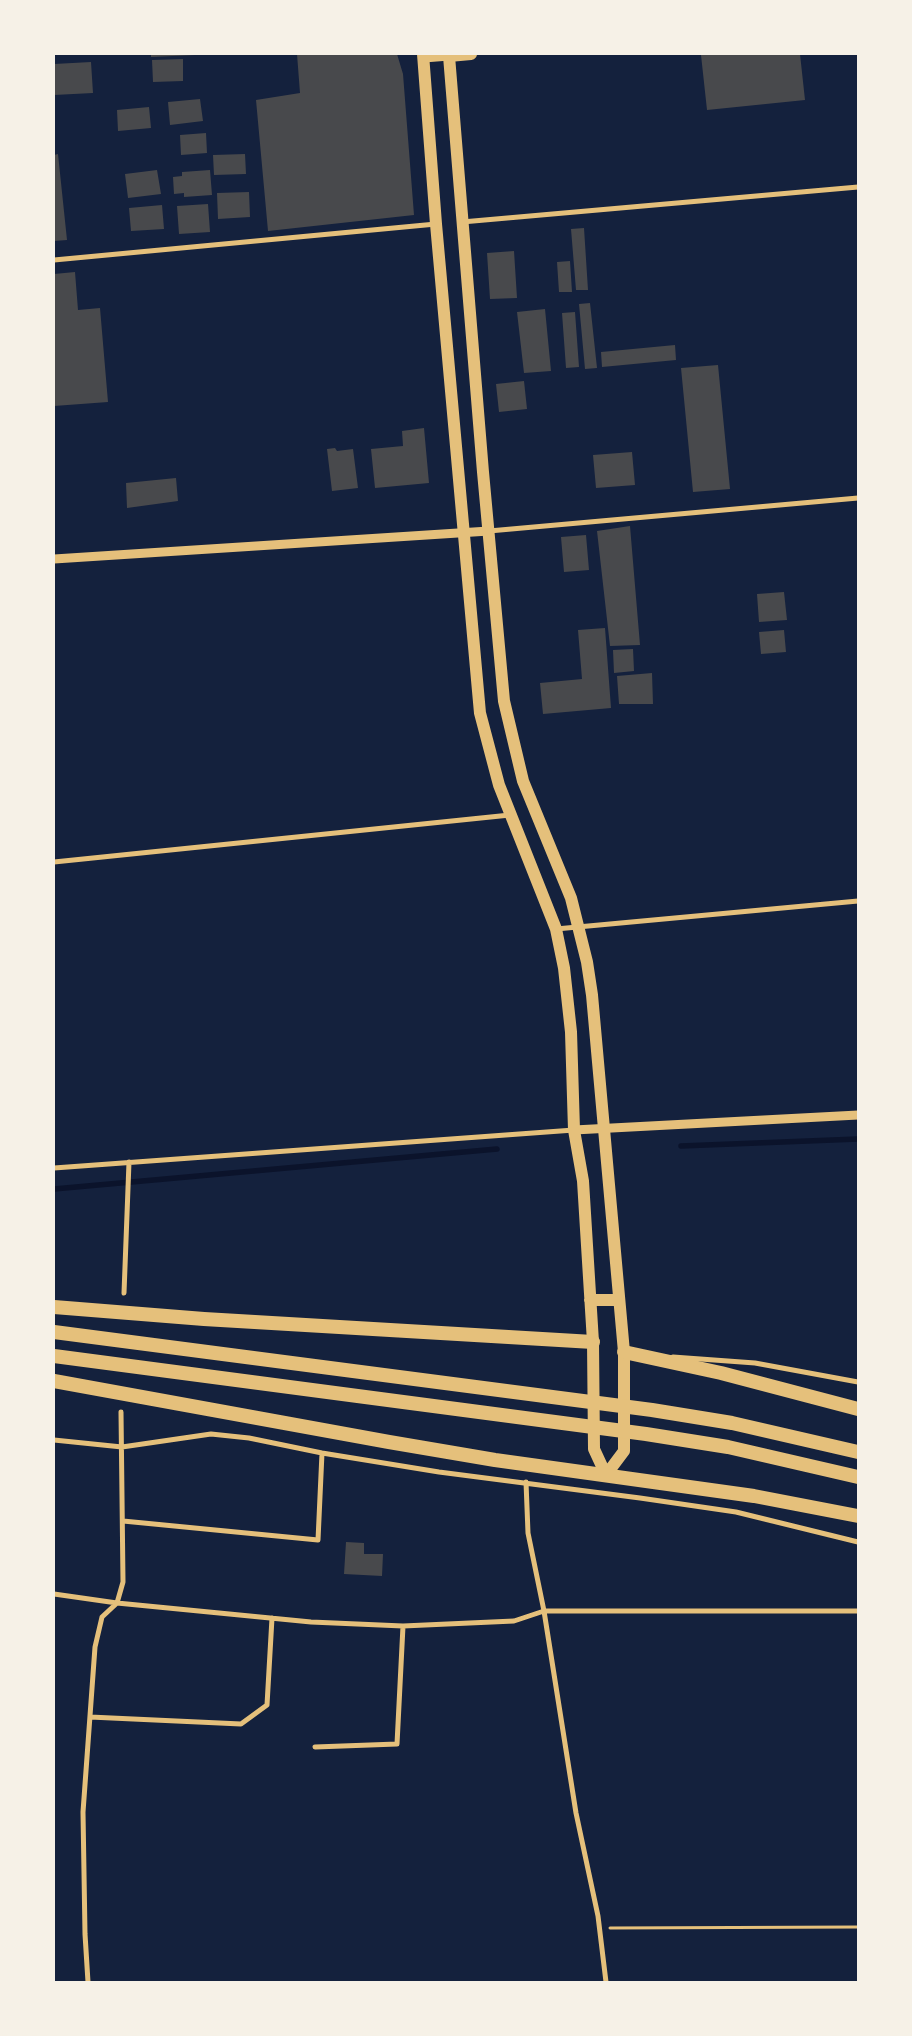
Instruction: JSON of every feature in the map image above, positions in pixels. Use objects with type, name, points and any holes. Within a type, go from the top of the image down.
[{"type":"highway","points":[[54,1307],[263,1323],[593,1342]]},
{"type":"highway","points":[[54,1332],[574,1398],[732,1423],[858,1452]]},
{"type":"highway","points":[[624,1352],[721,1373],[858,1409]]},
{"type":"highway","points":[[54,1356],[568,1423],[728,1447],[858,1477]]},
{"type":"highway","points":[[54,1382],[495,1460],[754,1496],[858,1516]]},
{"type":"main road","points":[[423,56],[436,224],[480,713],[496,776],[556,929],[568,996],[574,1130],[583,1181],[593,1342],[594,1449],[606,1475],[624,1451],[624,1352],[592,995],[571,898],[523,780],[503,692],[449,55],[471,54]]},
{"type":"main road","points":[[590,1300],[619,1300]]},
{"type":"street","points":[[423,56],[449,55]]},
{"type":"street","points":[[462,222],[858,187]]},
{"type":"street","points":[[54,260],[436,224]]},
{"type":"street","points":[[54,559],[463,531],[489,531],[858,498]]},
{"type":"street","points":[[54,862],[511,815]]},
{"type":"street","points":[[556,929],[858,901]]},
{"type":"street","points":[[54,1168],[574,1130],[858,1114]]},
{"type":"street","points":[[124,1293],[129,1162]]},
{"type":"street","points":[[624,1352],[755,1363],[858,1382]]},
{"type":"street","points":[[88,1982],[85,1934],[83,1812],[95,1647],[102,1616],[117,1603],[123,1582],[124,1521],[121,1412]]},
{"type":"street","points":[[54,1440],[122,1446],[211,1434],[249,1438],[322,1453],[438,1472],[526,1482],[736,1512],[858,1542]]},
{"type":"street","points":[[124,1521],[318,1540],[322,1453]]},
{"type":"street","points":[[526,1482],[528,1533],[544,1612],[576,1812],[600,1928],[606,1982]]},
{"type":"street","points":[[54,1594],[117,1603],[311,1622],[403,1626],[514,1621],[544,1612],[858,1611]]},
{"type":"street","points":[[90,1717],[241,1724],[267,1705],[272,1618]]},
{"type":"street","points":[[315,1747],[397,1744],[403,1626]]},
{"type":"path","points":[[600,1928],[858,1927]]},
{"type":"building","points":[[151,54],[195,54],[195,55],[151,57]]},
{"type":"building","points":[[297,54],[397,54],[403,74],[414,215],[268,231],[256,100],[300,93]]},
{"type":"building","points":[[800,54],[805,100],[707,110],[701,55]]},
{"type":"building","points":[[183,59],[183,81],[153,82],[152,60]]},
{"type":"building","points":[[91,62],[93,93],[54,95],[54,64]]},
{"type":"building","points":[[200,99],[203,121],[170,125],[168,102]]},
{"type":"building","points":[[149,107],[151,128],[118,131],[117,110]]},
{"type":"building","points":[[206,133],[207,153],[181,155],[180,135]]},
{"type":"building","points":[[58,154],[67,240],[54,241],[54,155]]},
{"type":"building","points":[[245,154],[246,174],[214,175],[213,155]]},
{"type":"building","points":[[157,170],[161,194],[128,198],[125,174]]},
{"type":"building","points":[[210,170],[212,195],[184,197],[184,193],[174,194],[173,177],[182,176],[182,172]]},
{"type":"building","points":[[249,192],[250,217],[218,219],[217,193]]},
{"type":"building","points":[[208,204],[210,232],[179,234],[177,206]]},
{"type":"building","points":[[162,205],[164,229],[131,231],[129,208]]},
{"type":"building","points":[[584,228],[588,290],[576,290],[571,229]]},
{"type":"building","points":[[514,251],[517,298],[490,299],[487,253]]},
{"type":"building","points":[[570,261],[572,292],[559,292],[557,262]]},
{"type":"building","points":[[75,272],[78,310],[100,308],[108,402],[54,406],[54,274]]},
{"type":"building","points":[[590,303],[597,368],[585,369],[579,304]]},
{"type":"building","points":[[545,309],[551,371],[524,373],[517,312]]},
{"type":"building","points":[[575,312],[579,367],[566,368],[562,313]]},
{"type":"building","points":[[675,345],[676,360],[602,367],[601,352]]},
{"type":"building","points":[[718,365],[730,489],[693,492],[681,368]]},
{"type":"building","points":[[524,381],[527,409],[499,412],[496,384]]},
{"type":"building","points":[[424,428],[429,483],[375,488],[371,449],[403,446],[402,431]]},
{"type":"building","points":[[335,448],[337,451],[353,449],[358,488],[332,491],[327,449]]},
{"type":"building","points":[[632,452],[635,485],[596,488],[593,455]]},
{"type":"building","points":[[176,478],[178,501],[127,508],[126,483]]},
{"type":"building","points":[[630,526],[640,645],[610,646],[597,531]]},
{"type":"building","points":[[586,535],[589,570],[564,572],[561,537]]},
{"type":"building","points":[[784,592],[787,620],[759,622],[757,594]]},
{"type":"building","points":[[605,628],[611,708],[543,714],[540,683],[582,679],[578,630]]},
{"type":"building","points":[[784,630],[786,652],[761,654],[759,632]]},
{"type":"building","points":[[633,649],[634,671],[614,673],[613,650]]},
{"type":"building","points":[[652,673],[653,704],[619,704],[617,676]]},
{"type":"building","points":[[346,1542],[364,1543],[364,1554],[383,1554],[382,1576],[344,1574]]},
{"type":"waterway","points":[[681,1146],[858,1139]]},
{"type":"waterway","points":[[54,1189],[497,1149]]}]
